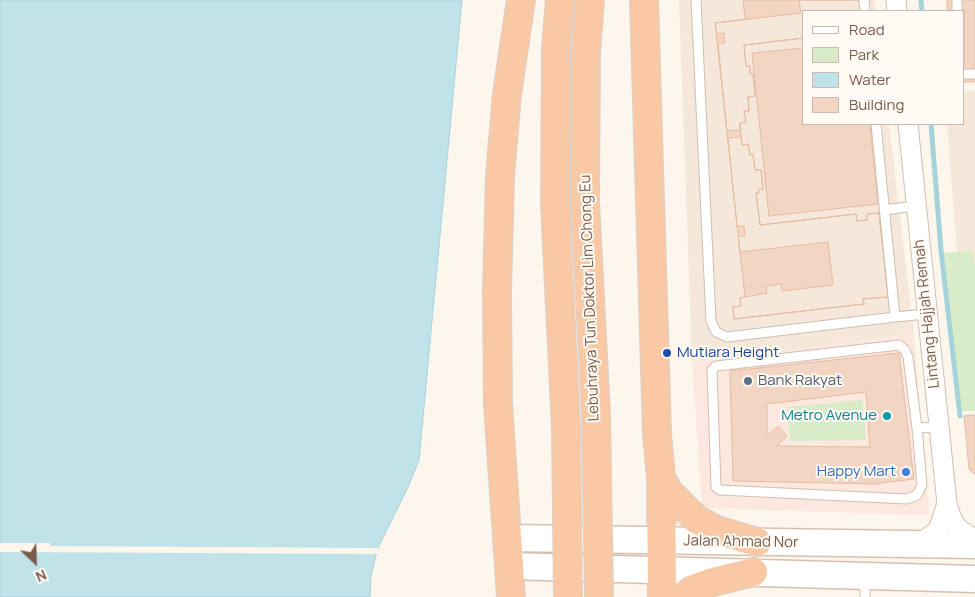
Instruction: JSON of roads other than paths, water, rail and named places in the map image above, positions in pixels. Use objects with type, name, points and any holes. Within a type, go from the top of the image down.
[{"type":"highway","points":[[511,597],[498,404],[500,176],[507,94],[521,0]]},
{"type":"highway","name":"Lebuhraya Tun Doktor Lim Chong Eu","points":[[560,0],[556,47],[555,205],[566,427],[568,597]]},
{"type":"highway","name":"Lebuhraya Tun Doktor Lim Chong Eu","points":[[590,0],[586,52],[585,202],[596,414],[599,597]]},
{"type":"highway","points":[[644,0],[661,478],[662,584]]},
{"type":"highway","points":[[661,478],[669,492],[696,519],[716,530],[757,542]]},
{"type":"highway","points":[[695,593],[753,572]]},
{"type":"main road","name":"Jalan Ahmad Nor","points":[[508,538],[975,545]]},
{"type":"main road","name":"Jalan Ahmad Nor","points":[[509,566],[662,584],[753,572],[864,586],[975,579]]},
{"type":"street","name":"Lintang Hajjah Remah","points":[[908,125],[947,504],[952,520],[958,528],[975,540]]},
{"type":"street","name":"Lintang Hajjah Remah","points":[[920,544],[938,530],[947,504]]},
{"type":"lane","points":[[696,0],[711,321],[716,332],[728,337],[926,314]]},
{"type":"lane","points":[[876,125],[895,317]]},
{"type":"lane","points":[[884,210],[915,206]]},
{"type":"lane","points":[[899,345],[905,350],[908,358],[917,428],[922,485],[917,495],[907,499],[720,490],[714,482],[712,370],[721,363],[899,345]]},
{"type":"lane","points":[[917,428],[939,427]]},
{"type":"water","points":[[0,0],[462,0],[419,460],[378,548],[371,575],[370,597],[0,597]]},
{"type":"waterway","points":[[921,0],[922,10]]},
{"type":"waterway","points":[[931,125],[941,250],[960,416]]},
{"type":"place","name":"Mutiara Height","points":[[667,353]]},
{"type":"place","name":"Bank Rakyat","points":[[748,381]]},
{"type":"place","name":"Metro Avenue","points":[[887,416]]},
{"type":"place","name":"Happy Mart","points":[[906,472]]}]
